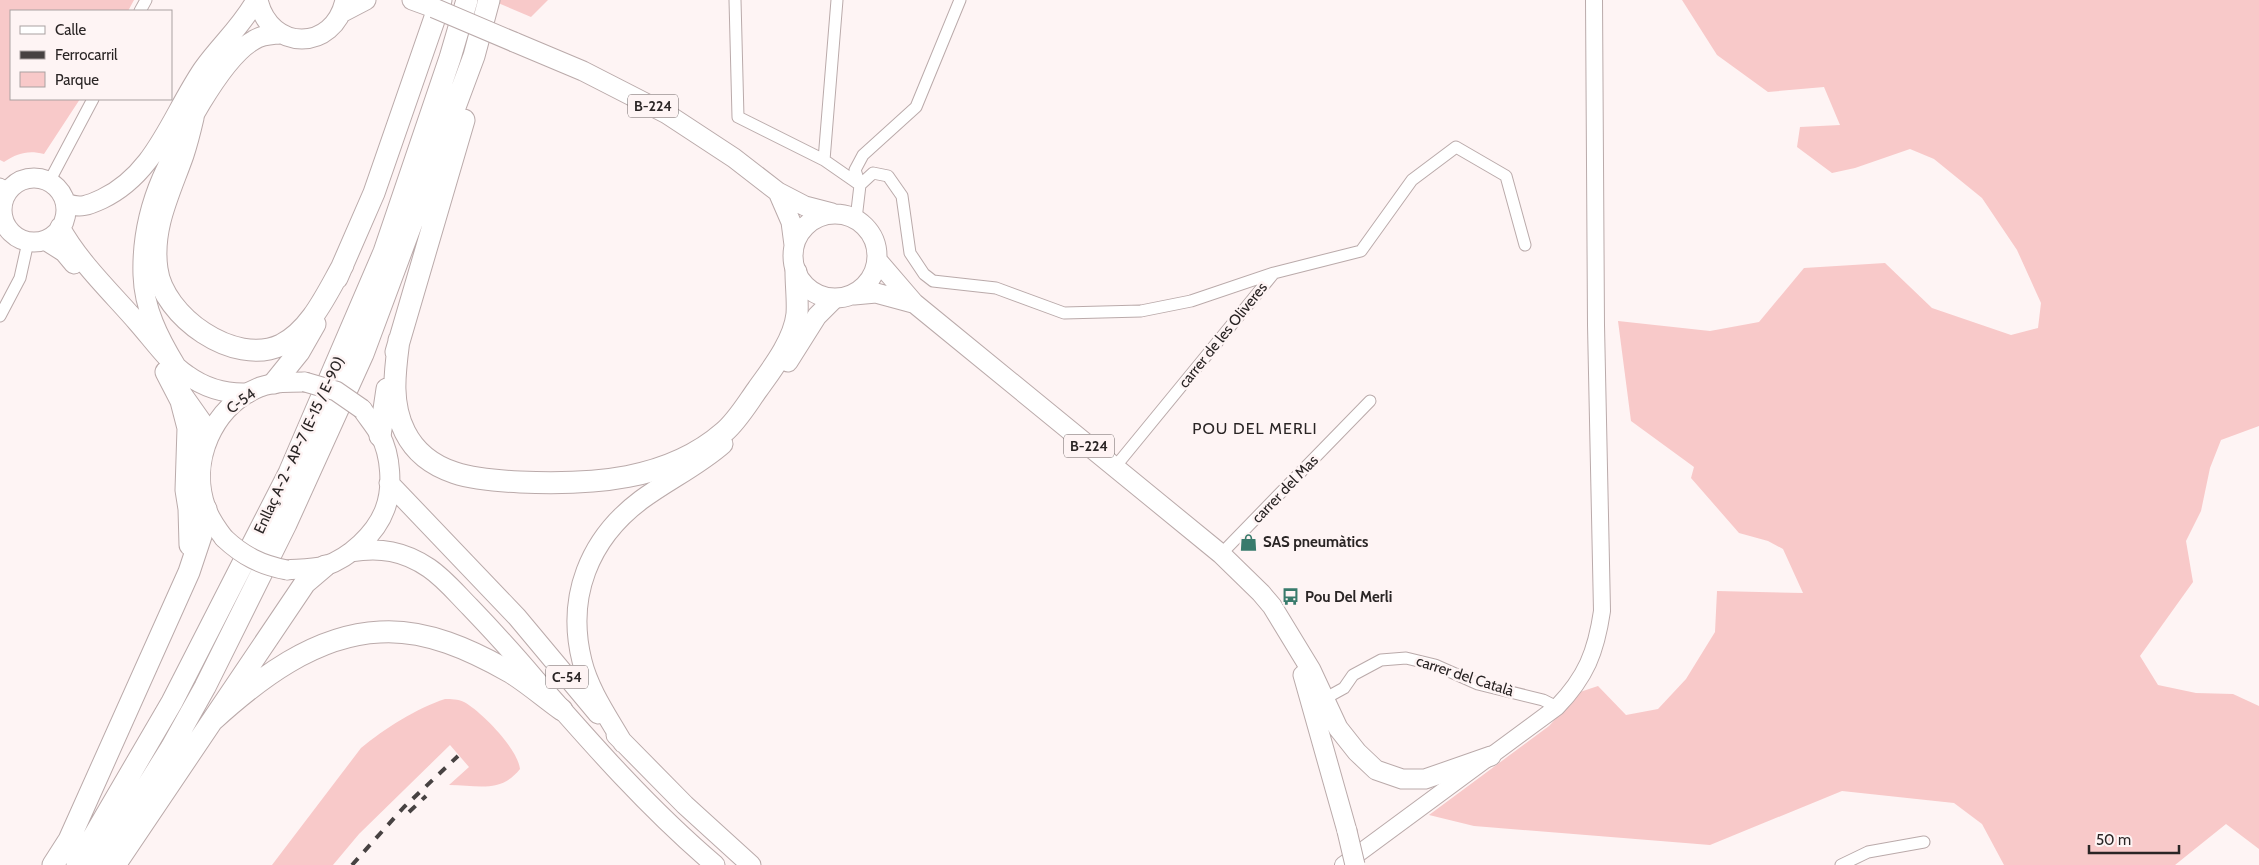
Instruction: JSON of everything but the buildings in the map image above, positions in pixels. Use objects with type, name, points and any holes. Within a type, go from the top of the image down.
[{"type":"highway","name":"Enllaç A-2 - AP-7 (E-15 / E-90)","points":[[77,865],[172,702],[289,473],[384,252],[468,0]]},
{"type":"highway","name":"Enllaç A-2 - AP-7 (E-15 / E-90)","points":[[98,865],[171,748],[205,687],[286,524],[363,354],[474,56],[489,0]]},
{"type":"highway","points":[[380,436],[388,386],[399,340],[500,0]]},
{"type":"highway","points":[[274,383],[300,352],[322,312],[374,193],[437,4]]},
{"type":"highway","points":[[193,118],[183,154],[159,218],[156,256],[157,271],[164,293],[182,317],[208,336],[232,346],[247,350],[266,350],[281,344],[295,335],[310,319],[343,265]]},
{"type":"highway","points":[[399,340],[394,394],[398,415],[405,433],[418,450],[435,464],[460,475],[490,481],[592,482],[625,478],[663,467],[695,452],[724,432],[744,408],[778,360],[790,336],[797,315],[796,272]]},
{"type":"highway","points":[[171,369],[188,428],[186,490],[190,529],[189,572]]},
{"type":"highway","points":[[53,865],[69,840],[189,572],[201,536],[206,509]]},
{"type":"highway","points":[[115,865],[305,582],[325,566]]},
{"type":"highway","points":[[212,721],[263,677],[287,663],[334,642],[380,632],[427,636],[454,644],[512,674],[562,710]]},
{"type":"main road","points":[[257,0],[260,12],[268,24],[280,34],[294,39],[309,39],[323,34],[335,25],[344,6],[366,0]]},
{"type":"main road","points":[[66,203],[74,207],[82,207],[93,203],[114,193],[141,172],[160,145],[205,67],[247,17],[257,0]]},
{"type":"main road","name":"B-224","points":[[412,0],[437,4],[514,42],[583,71],[667,114],[734,158],[778,192],[805,206],[856,219],[873,237],[878,260],[914,304],[1220,554],[1266,600],[1293,643],[1347,831],[1360,857]]},
{"type":"main road","points":[[1343,865],[1360,857],[1557,707],[1570,693],[1587,666],[1596,644],[1602,611],[1596,325],[1594,0]]},
{"type":"main road","points":[[171,369],[145,298],[144,246],[150,216],[162,179],[193,118],[215,82],[238,54],[253,41],[264,35],[280,34]]},
{"type":"main road","points":[[36,241],[52,236],[60,227],[64,221],[66,203],[60,191],[49,182],[38,178],[26,178],[3,192],[2,208],[5,225],[18,238],[36,241],[64,252],[171,369],[218,390],[235,394],[248,393]]},
{"type":"main road","name":"B-224","points":[[778,192],[791,222],[794,245],[793,264],[796,272]]},
{"type":"main road","points":[[794,245],[799,232],[809,222],[832,213]]},
{"type":"main road","points":[[60,227],[77,253],[171,369],[196,411],[207,438]]},
{"type":"main road","points":[[854,294],[870,280],[878,260]]},
{"type":"main road","points":[[796,272],[802,283],[811,291],[822,297],[834,299]]},
{"type":"main road","name":"B-224","points":[[834,299],[854,294],[876,293],[914,304]]},
{"type":"main road","points":[[623,743],[603,708],[582,662],[577,621],[578,596],[584,573],[593,554],[625,515],[640,501],[717,450],[740,428],[773,386],[817,316],[834,299]]},
{"type":"main road","name":"C-54","points":[[305,382],[336,391],[362,409],[380,436],[388,459],[389,483],[385,510],[371,532],[351,552],[325,566],[287,570],[255,562],[242,554],[224,538],[206,509],[200,486],[201,461],[207,438],[224,412],[248,393],[274,383],[305,382]]},
{"type":"main road","name":"C-54","points":[[389,483],[517,618],[623,743],[685,805],[751,865]]},
{"type":"main road","name":"C-54","points":[[351,552],[371,549],[387,550],[407,556],[430,569],[447,583],[506,645],[592,746],[650,806],[715,865]]},
{"type":"main road","points":[[1293,643],[1311,670],[1338,728],[1356,752],[1376,770],[1402,779],[1426,779],[1491,756]]},
{"type":"street","points":[[735,0],[738,117],[824,160],[860,185]]},
{"type":"street","points":[[824,160],[837,0]]},
{"type":"street","points":[[856,219],[860,185],[855,170],[863,155],[916,107],[960,0]]},
{"type":"street","points":[[49,182],[92,100]]},
{"type":"street","name":"carrer de les Oliveres","points":[[1115,467],[1274,273],[1361,251],[1412,180],[1456,147],[1506,176],[1525,245]]},
{"type":"street","points":[[860,185],[873,173],[888,176],[902,196],[910,253],[924,274],[933,281],[996,288],[1064,313],[1141,311],[1191,301],[1274,273]]},
{"type":"street","points":[[0,316],[20,278],[36,241]]},
{"type":"street","name":"carrer del Mas","points":[[1220,554],[1370,401]]},
{"type":"street","name":"carrer del Català","points":[[1324,699],[1344,688],[1353,675],[1381,660],[1406,658],[1435,665],[1478,684],[1543,700],[1557,707]]},
{"type":"street","points":[[1842,865],[1868,852],[1924,842]]},
{"type":"green space","points":[[0,0],[134,0],[129,10],[10,10],[10,100],[79,100],[44,154],[23,153],[4,162],[0,160]]},
{"type":"green space","points":[[491,0],[548,0],[531,17]]},
{"type":"green space","points":[[1682,0],[2259,0],[2259,426],[2221,440],[2210,468],[2201,511],[2186,541],[2193,582],[2140,656],[2158,685],[2196,693],[2233,694],[2259,706],[2259,849],[2226,824],[2175,865],[2004,865],[1982,824],[1954,803],[1842,791],[1710,845],[1474,826],[1429,815],[1549,726],[1580,692],[1598,686],[1626,715],[1658,709],[1686,679],[1715,632],[1717,591],[1803,593],[1783,549],[1768,541],[1739,533],[1691,478],[1694,467],[1631,421],[1618,321],[1710,331],[1759,322],[1804,268],[1885,263],[1932,308],[2011,335],[2038,328],[2041,303],[2017,250],[1982,198],[1934,159],[1910,149],[1855,168],[1832,173],[1797,147],[1800,127],[1840,125],[1824,87],[1768,92],[1717,55]]},
{"type":"green space","points":[[445,699],[464,702],[480,713],[498,731],[518,761],[520,769],[512,777],[496,785],[478,787],[449,785],[469,767],[450,745],[359,834],[333,865],[272,865],[361,748],[401,720]]},
{"type":"railway","points":[[352,865],[404,807],[458,756]]},
{"type":"railway","points":[[409,812],[426,796]]},
{"type":"place","name":"SAS pneumàtics","points":[[1249,542]]},
{"type":"place","name":"Pou Del Merli","points":[[1291,597]]},
{"type":"district","name":"POU DEL MERLI","points":[[1255,428]]}]
